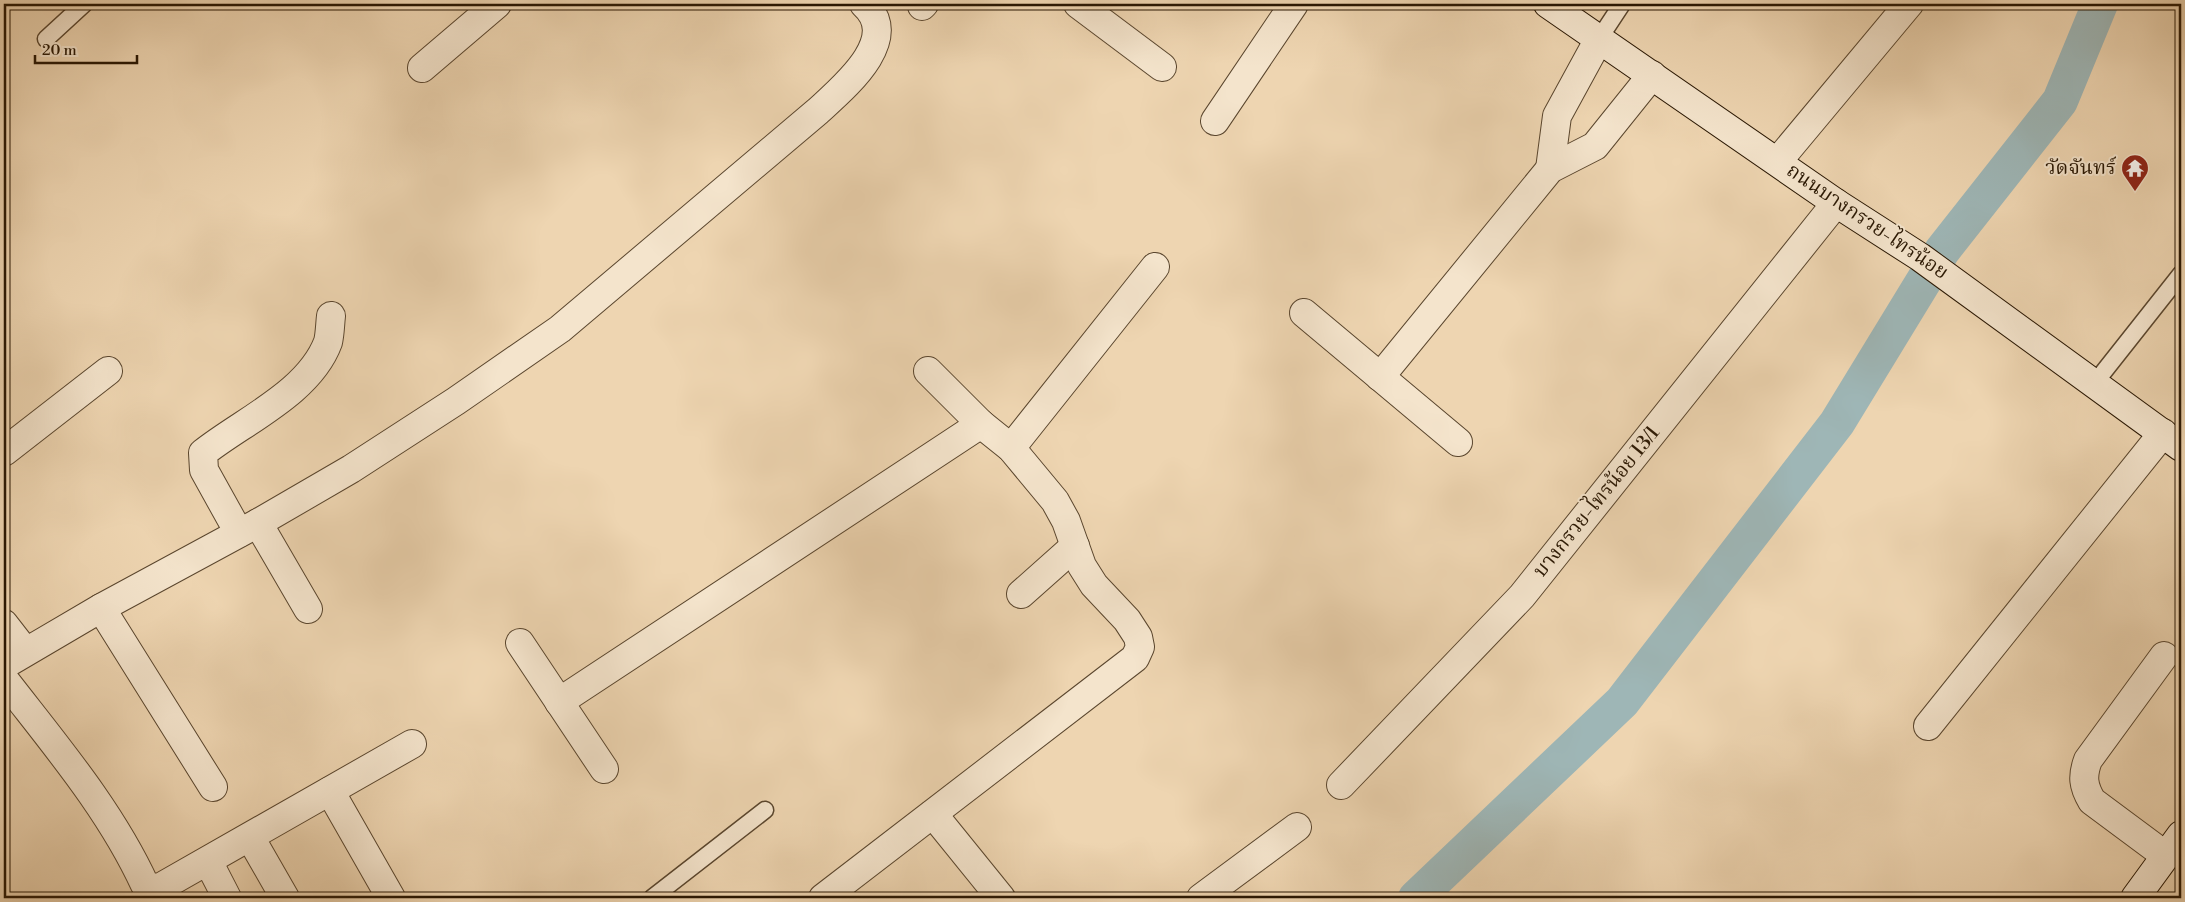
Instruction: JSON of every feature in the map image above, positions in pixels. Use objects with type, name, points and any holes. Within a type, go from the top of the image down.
[{"type":"street","points":[[422,68],[497,4]]},
{"type":"street","points":[[4,624],[15,658],[351,469],[456,401],[560,329],[818,111],[852,80],[868,59],[877,37],[877,22],[864,4]]},
{"type":"street","points":[[1078,4],[1162,68]]},
{"type":"street","points":[[1215,121],[1294,4]]},
{"type":"street","name":"ถนนบางกรวย-ไทรน้อย","points":[[1548,4],[1778,161],[1836,203],[1920,257],[2172,440]]},
{"type":"street","points":[[1778,161],[1909,4]]},
{"type":"street","points":[[1550,169],[1557,116],[1598,39]]},
{"type":"street","points":[[1380,377],[1550,169],[1595,146],[1652,75]]},
{"type":"street","name":"บางกรวย-ไทรน้อย 13/1","points":[[1340,785],[1522,596],[1836,203]]},
{"type":"street","points":[[1011,448],[1155,267]]},
{"type":"street","points":[[1304,313],[1458,442]]},
{"type":"street","points":[[308,609],[204,470],[203,453],[294,389],[316,366],[328,341],[331,316]]},
{"type":"street","points":[[4,452],[108,371]]},
{"type":"street","points":[[823,898],[1135,658],[1140,647],[1138,637],[1127,620],[1094,585],[1082,566],[1066,521],[1055,501],[1011,448],[981,424],[928,371]]},
{"type":"street","points":[[559,702],[981,424]]},
{"type":"street","points":[[1928,726],[2172,440]]},
{"type":"street","points":[[1021,594],[1075,546]]},
{"type":"street","points":[[101,608],[213,787]]},
{"type":"street","points":[[520,643],[604,769]]},
{"type":"street","points":[[2136,898],[2174,845],[2092,800],[2085,789],[2083,775],[2088,760],[2164,656]]},
{"type":"street","points":[[4,679],[104,811],[122,838],[145,885],[150,888],[161,887],[412,744]]},
{"type":"street","points":[[330,791],[391,898]]},
{"type":"street","points":[[932,814],[1001,898]]},
{"type":"street","points":[[1201,898],[1298,827]]},
{"type":"street","points":[[250,837],[286,898]]},
{"type":"street","points":[[208,861],[227,898]]},
{"type":"lane","points":[[46,39],[84,4]]},
{"type":"lane","points":[[1598,39],[1622,4]]},
{"type":"lane","points":[[2094,384],[2181,274]]},
{"type":"lane","points":[[652,898],[765,810]]},
{"type":"waterway","points":[[1416,898],[1622,702],[1837,423],[1942,251],[2060,101],[2100,4]]},
{"type":"place","name":"วัดจันทร์","points":[[2135,192]]}]
